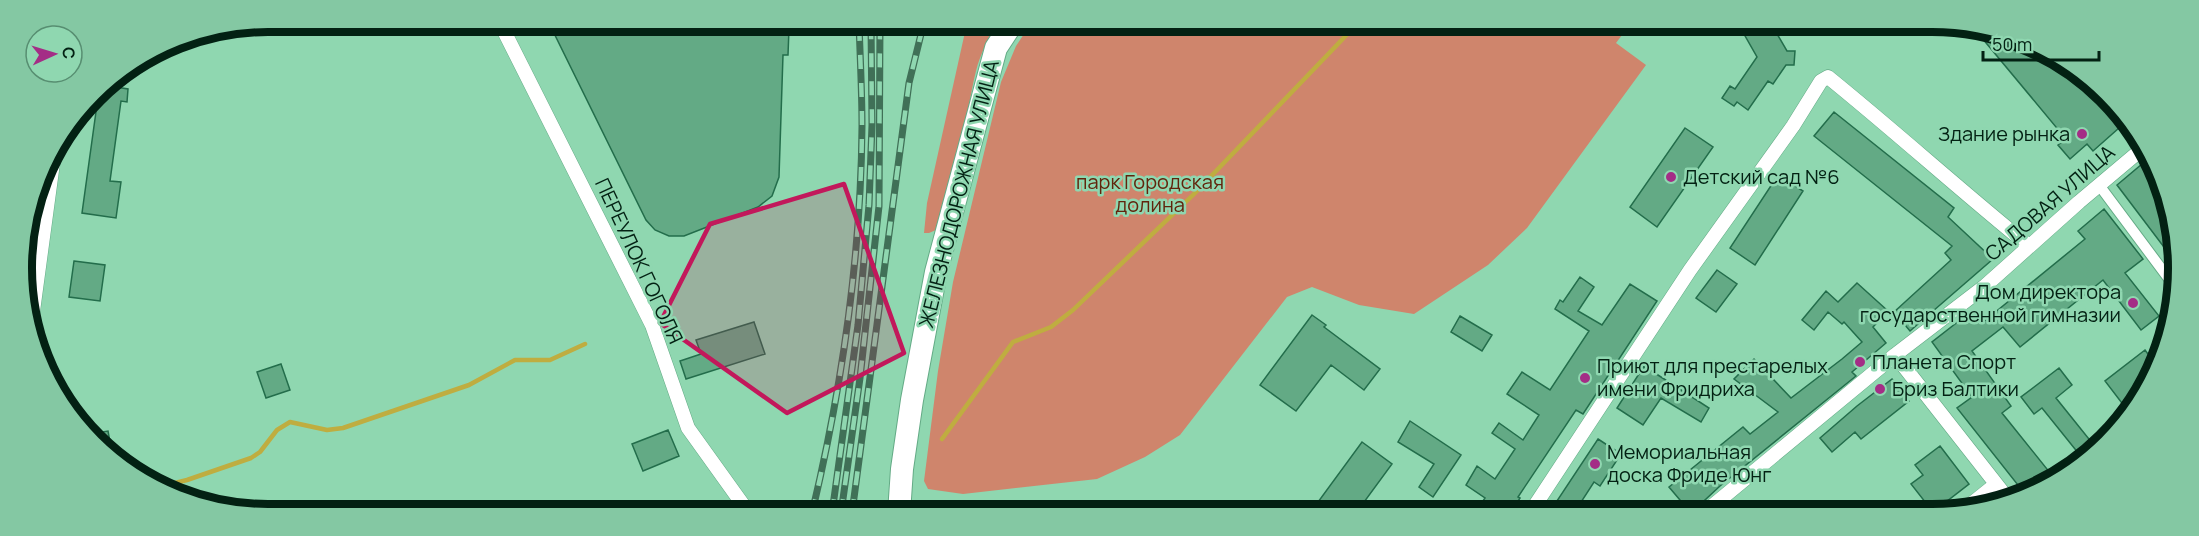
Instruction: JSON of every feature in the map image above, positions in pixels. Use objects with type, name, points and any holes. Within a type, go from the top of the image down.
[{"type":"highway","name":"ЖЕЛЕЗНОДОРОЖНАЯ УЛИЦА","points":[[900,504],[912,400],[936,272],[996,48],[1006,32]]},
{"type":"street","name":"ПЕРЕУЛОК ГОГОЛЯ","points":[[505,32],[652,325],[688,428],[743,504]]},
{"type":"street","points":[[1536,504],[1695,263],[1793,126],[1821,81],[1828,77],[1956,187],[2029,246]]},
{"type":"street","name":"САДОВАЯ УЛИЦА","points":[[1715,504],[1895,355],[1985,286],[2137,153]]},
{"type":"street","points":[[34,301],[52,173]]},
{"type":"street","points":[[2099,185],[2167,277]]},
{"type":"street","points":[[1895,355],[2002,493]]},
{"type":"street","points":[[1976,500],[1995,485]]},
{"type":"highlighted area","points":[[844,184],[904,353],[787,413],[660,323],[710,224]]},
{"type":"green space","points":[[965,32],[991,32],[978,65],[962,144],[936,230],[924,233],[927,203]]},
{"type":"green space","name":"парк Городская долина","points":[[1025,32],[1624,32],[1616,43],[1646,65],[1527,228],[1488,265],[1414,314],[1359,305],[1312,287],[1287,297],[1180,435],[1145,457],[1097,479],[963,494],[928,489],[924,481],[938,371],[953,282],[1001,82],[1016,46]]},
{"type":"building","points":[[553,32],[789,32],[788,55],[783,55],[779,177],[772,196],[758,207],[684,236],[669,236],[655,230],[646,220]]},
{"type":"building","points":[[1743,32],[1770,32],[1771,34],[1776,32],[1787,51],[1795,51],[1794,65],[1786,65],[1773,84],[1768,81],[1748,110],[1737,102],[1734,106],[1722,98],[1730,86],[1735,89],[1757,57]]},
{"type":"building","points":[[1981,37],[2022,50],[2062,71],[2087,90],[2121,126],[2093,151],[2087,144],[2070,159],[2058,145],[2066,139]]},
{"type":"building","points":[[116,87],[128,89],[127,102],[121,101],[110,181],[121,182],[116,218],[82,213],[97,105]]},
{"type":"building","points":[[1834,112],[1954,208],[1948,217],[1993,259],[1910,331],[1894,312],[1951,260],[1945,253],[1952,246],[1814,136]]},
{"type":"building","name":"Детский сад №6","points":[[1685,128],[1713,147],[1657,227],[1630,207]]},
{"type":"building","points":[[2143,163],[2155,192],[2163,222],[2167,251],[2117,185]]},
{"type":"building","points":[[1778,175],[1803,191],[1755,265],[1730,248]]},
{"type":"building","points":[[2104,209],[2143,259],[2125,273],[2159,316],[2141,330],[2103,280],[2020,347],[2003,327],[1972,351],[2011,406],[2002,413],[2050,473],[2019,487],[1957,408],[1972,397],[1932,342],[1973,310],[1982,323],[2085,239],[2078,231]]},
{"type":"building","points":[[74,261],[105,265],[100,301],[69,297]]},
{"type":"building","points":[[1717,270],[1737,284],[1716,312],[1696,298]]},
{"type":"building","points":[[1580,277],[1594,287],[1578,311],[1602,325],[1630,284],[1657,301],[1583,414],[1576,410],[1518,497],[1520,498],[1516,504],[1481,504],[1485,498],[1466,485],[1477,466],[1495,479],[1515,449],[1492,433],[1499,423],[1523,440],[1539,415],[1507,394],[1522,372],[1550,390],[1589,331],[1555,309],[1560,300],[1563,302]]},
{"type":"building","points":[[1857,283],[1888,311],[1873,327],[1886,343],[1852,372],[1856,376],[1701,504],[1683,504],[1669,487],[1743,427],[1750,434],[1778,412],[1734,379],[1754,359],[1791,398],[1862,342],[1844,322],[1842,324],[1828,312],[1814,330],[1802,320],[1826,291],[1838,302]]},
{"type":"building","points":[[1312,315],[1326,325],[1324,327],[1380,369],[1364,390],[1331,365],[1296,411],[1260,385]]},
{"type":"building","points":[[1460,316],[1492,335],[1482,351],[1451,332]]},
{"type":"building","points":[[754,322],[765,354],[686,379],[680,361],[701,354],[696,340]]},
{"type":"building","points":[[2145,350],[2150,357],[2124,405],[2105,381]]},
{"type":"building","points":[[281,364],[290,390],[266,398],[257,372]]},
{"type":"building","points":[[1644,366],[1709,408],[1701,422],[1661,398],[1643,425],[1617,408]]},
{"type":"building","points":[[2059,368],[2072,385],[2056,398],[2091,442],[2078,453],[2042,408],[2034,414],[2021,397]]},
{"type":"building","points":[[1892,379],[1909,401],[1861,439],[1855,432],[1832,452],[1820,438]]},
{"type":"building","points":[[1410,421],[1461,455],[1433,497],[1419,487],[1434,464],[1398,442]]},
{"type":"building","points":[[668,430],[679,456],[643,471],[632,444]]},
{"type":"building","points":[[108,431],[110,444],[101,435],[99,433]]},
{"type":"building","points":[[1598,439],[1621,454],[1600,486],[1594,482],[1580,504],[1555,504]]},
{"type":"building","points":[[1362,442],[1392,464],[1363,504],[1317,504]]},
{"type":"building","points":[[1940,446],[1969,484],[1943,504],[1927,504],[1911,484],[1923,475],[1915,465]]},
{"type":"waterway","points":[[942,439],[1013,342],[1051,327],[1073,310],[1193,195],[1349,32]]},
{"type":"waterway","points":[[172,484],[251,458],[260,452],[277,430],[290,422],[327,430],[343,428],[469,385],[515,360],[550,360],[585,344]]},
{"type":"railway","points":[[814,504],[841,369],[854,272],[861,175],[859,32]]},
{"type":"railway","points":[[833,504],[858,325],[869,205],[872,125],[871,32]]},
{"type":"railway","points":[[842,504],[860,378],[879,206],[880,32]]},
{"type":"railway","points":[[853,504],[909,83],[922,32]]},
{"type":"place","name":"Здание рынка","points":[[2082,134]]},
{"type":"place","name":"Детский сад №6","points":[[1671,177]]},
{"type":"place","name":"Дом директора государственной гимназии","points":[[2133,303]]},
{"type":"place","name":"Планета Спорт","points":[[1860,362]]},
{"type":"place","name":"Приют для престарелых имени Фридриха","points":[[1585,378]]},
{"type":"place","name":"Бриз Балтики","points":[[1880,389]]},
{"type":"place","name":"Мемориальная доска Фриде Юнг","points":[[1595,464]]}]
